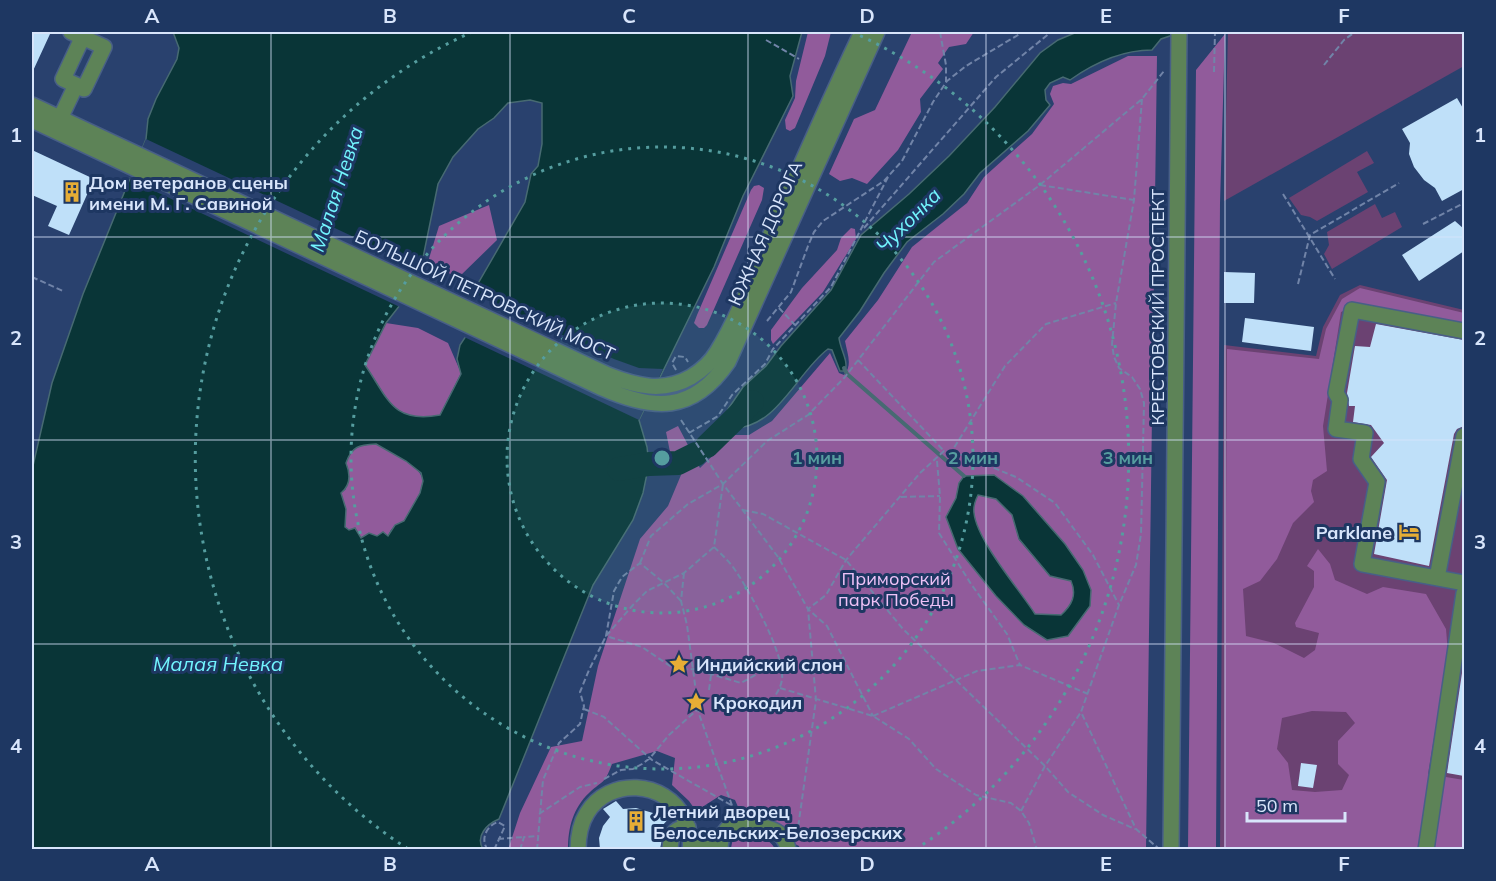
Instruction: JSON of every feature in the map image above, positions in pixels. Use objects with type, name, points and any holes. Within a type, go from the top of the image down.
[{"type":"street","name":"ЮЖНАЯ ДОРОГА","points":[[654,388],[667,387],[692,377],[716,355],[862,32]]},
{"type":"street","name":"ЮЖНАЯ ДОРОГА","points":[[646,404],[690,398],[717,378],[728,362],[877,32]]},
{"type":"street","name":"КРЕСТОВСКИЙ ПРОСПЕКТ","points":[[1172,849],[1179,32]]},
{"type":"street","points":[[80,33],[104,47],[84,89],[76,85],[63,79],[80,33]]},
{"type":"street","points":[[58,124],[76,85]]},
{"type":"street","points":[[32,105],[58,124],[137,161]]},
{"type":"street","points":[[32,120],[58,124]]},
{"type":"street","name":"БОЛЬШОЙ ПЕТРОВСКИЙ МОСТ","points":[[137,161],[608,375],[636,385],[654,388]]},
{"type":"street","name":"БОЛЬШОЙ ПЕТРОВСКИЙ МОСТ","points":[[137,161],[602,388],[646,404]]},
{"type":"street","points":[[1464,331],[1352,310],[1336,393],[1340,400],[1336,429],[1365,434],[1361,459],[1377,482],[1362,564],[1464,584]]},
{"type":"street","points":[[1437,578],[1464,436]]},
{"type":"street","points":[[1426,849],[1464,593]]},
{"type":"street","points":[[578,849],[580,830],[587,813],[599,799],[615,790],[633,787],[651,789],[667,797],[680,810],[688,826],[690,847],[720,848],[727,828],[738,824],[777,831],[793,844]]},
{"type":"street","points":[[670,849],[671,835],[676,829],[688,826]]},
{"type":"path","points":[[940,32],[946,65],[945,84]]},
{"type":"path","points":[[767,321],[779,308],[797,280],[808,246],[823,220],[861,197],[890,175],[902,161],[945,84],[966,66],[1023,32]]},
{"type":"path","points":[[860,232],[996,78],[1051,32]]},
{"type":"path","points":[[1214,72],[1215,32]]},
{"type":"path","points":[[1324,65],[1344,40],[1354,32]]},
{"type":"path","points":[[766,40],[799,59]]},
{"type":"path","points":[[606,636],[614,591],[622,577],[640,563],[651,536],[688,504],[723,484],[767,441],[808,415],[850,372],[934,262],[1040,185],[1142,99],[1164,72],[1164,62]]},
{"type":"path","points":[[1021,811],[1045,766],[1081,712],[1119,605],[1136,565],[1141,534],[1144,403],[1140,389],[1132,377],[1119,368],[1112,344],[1116,303],[1134,200],[1142,99]]},
{"type":"path","points":[[689,433],[718,416],[732,395],[765,364],[773,349],[831,287],[890,175]]},
{"type":"path","points":[[1298,284],[1310,236],[1399,183]]},
{"type":"path","points":[[1040,185],[1134,200]]},
{"type":"path","points":[[1283,194],[1335,279]]},
{"type":"path","points":[[1423,224],[1464,203]]},
{"type":"path","points":[[32,277],[63,291]]},
{"type":"path","points":[[952,451],[1005,366],[1046,324],[1116,303]]},
{"type":"path","points":[[779,308],[796,326]]},
{"type":"path","points":[[675,367],[672,363],[676,356],[685,357],[686,360]]},
{"type":"path","points":[[858,360],[944,451],[952,451],[1016,477],[1055,503],[1093,555],[1119,605]]},
{"type":"path","points":[[681,420],[723,484],[778,557],[808,609],[826,626],[873,716]]},
{"type":"path","points":[[808,609],[826,595],[846,560],[920,474],[944,451]]},
{"type":"path","points":[[936,460],[940,496],[939,533],[971,584],[1007,634],[1020,665]]},
{"type":"path","points":[[537,849],[543,780],[559,743],[580,724],[583,709],[580,692],[582,684],[606,636],[647,591],[684,573],[714,547],[723,484]]},
{"type":"path","points":[[900,497],[940,496]]},
{"type":"path","points":[[743,510],[763,514],[846,560],[903,629],[1045,766],[1068,792],[1103,815],[1136,830],[1161,849]]},
{"type":"path","points":[[714,547],[732,566],[778,651],[782,671],[780,688],[762,709]]},
{"type":"path","points":[[640,563],[681,601]]},
{"type":"path","points":[[684,573],[681,601],[687,625],[699,709],[738,824]]},
{"type":"path","points":[[793,844],[816,700],[808,609]]},
{"type":"path","points":[[606,636],[642,647],[676,670],[694,669],[741,682],[766,669],[782,671]]},
{"type":"path","points":[[873,716],[977,671],[1020,665],[1088,694]]},
{"type":"path","points":[[709,690],[711,675]]},
{"type":"path","points":[[780,688],[873,716],[909,739],[936,769],[976,795],[1011,803],[1021,811],[1029,823],[1037,849]]},
{"type":"path","points":[[583,709],[604,717],[650,758],[731,805]]},
{"type":"path","points":[[540,814],[580,787],[598,783],[621,770],[633,769],[650,758],[669,735],[699,709]]},
{"type":"path","points":[[1081,712],[1136,830]]},
{"type":"path","points":[[488,849],[484,838],[489,827],[498,822],[505,825],[494,849]]},
{"type":"path","points":[[498,839],[538,836]]},
{"type":"path","points":[[520,849],[524,837]]},
{"type":"shaded area","points":[[1228,32],[1464,32],[1464,66],[1224,201]]},
{"type":"shaded area","points":[[1367,151],[1374,163],[1357,172],[1368,192],[1317,221],[1301,215],[1289,198]]},
{"type":"shaded area","points":[[1375,204],[1382,218],[1395,212],[1402,227],[1332,269],[1324,254],[1329,245],[1327,232]]},
{"type":"shaded area","points":[[1360,285],[1464,310],[1464,849],[1220,850],[1224,345],[1316,356],[1323,327],[1340,295]]},
{"type":"green space","points":[[808,32],[831,32],[825,56],[795,128],[790,131],[786,129],[785,120],[795,98],[796,81]]},
{"type":"green space","points":[[912,32],[974,32],[966,44],[949,47],[938,63],[943,69],[920,99],[921,112],[898,150],[867,184],[852,178],[840,181],[829,174],[854,119],[875,110]]},
{"type":"green space","points":[[1225,34],[1220,203],[1216,849],[1188,848],[1196,70]]},
{"type":"green space","name":"Приморский парк Победы","points":[[1128,56],[1157,56],[1146,849],[800,849],[773,822],[742,816],[735,800],[721,795],[696,811],[672,785],[675,758],[657,751],[612,764],[605,779],[589,793],[575,812],[570,826],[568,849],[508,850],[520,813],[551,747],[582,741],[598,666],[640,539],[668,506],[681,475],[671,457],[666,432],[678,426],[700,468],[734,435],[749,435],[772,421],[830,353],[839,373],[844,375],[849,363],[845,341],[878,300],[912,247],[967,203],[984,177],[1032,134],[1054,104],[1050,94],[1053,86],[1063,83],[1071,84]],"holes":[[[1009,487],[1023,496],[1065,544],[1090,606],[1047,640],[1024,625],[996,596],[958,549],[946,517],[956,498]]]},
{"type":"green space","points":[[759,185],[764,188],[762,200],[707,325],[699,328],[694,323],[697,315],[751,190],[754,186]]},
{"type":"green space","points":[[489,205],[497,240],[459,277],[427,265],[439,226]]},
{"type":"green space","points":[[851,228],[855,229],[856,239],[823,292],[773,344],[771,330],[802,288],[837,250],[841,238]]},
{"type":"green space","points":[[1360,288],[1464,313],[1464,325],[1356,305],[1341,312],[1323,426],[1327,471],[1313,480],[1311,491],[1314,502],[1293,523],[1277,559],[1260,581],[1243,589],[1246,636],[1274,643],[1304,658],[1315,650],[1319,633],[1296,627],[1295,623],[1314,587],[1314,571],[1307,566],[1318,549],[1330,564],[1335,580],[1367,594],[1383,587],[1426,594],[1446,629],[1448,654],[1428,774],[1464,780],[1464,849],[1224,850],[1227,349],[1319,359],[1326,329],[1342,299]],"holes":[[[1312,711],[1346,712],[1355,723],[1338,741],[1338,764],[1349,775],[1342,790],[1315,792],[1292,790],[1288,763],[1277,749],[1282,718]]]},
{"type":"green space","points":[[386,323],[418,328],[448,343],[461,373],[440,415],[411,416],[402,412],[387,398],[365,365]]},
{"type":"green space","points":[[376,444],[412,465],[422,476],[423,484],[408,516],[393,528],[388,537],[361,538],[345,527],[346,509],[341,493],[346,489],[345,470],[351,451],[365,445]]},
{"type":"green space","points":[[978,495],[996,499],[1012,515],[1019,540],[1050,576],[1071,581],[1074,591],[1072,600],[1061,615],[1035,614],[999,565],[982,538],[977,525],[974,508]]},
{"type":"green space","points":[[743,835],[766,840],[775,849],[731,848],[733,838]]},
{"type":"water","name":"Малая Невка","points":[[173,32],[802,32],[790,76],[793,96],[743,196],[714,267],[639,420],[647,447],[649,464],[643,493],[633,520],[593,585],[499,819],[490,824],[481,835],[483,849],[32,850],[32,470],[52,383],[83,294],[146,139],[148,119],[177,59],[179,48]],"holes":[[[530,100],[542,103],[542,144],[538,166],[531,174],[525,202],[476,287],[476,321],[460,345],[457,359],[461,374],[440,415],[411,416],[393,406],[365,365],[386,323],[418,282],[438,184],[453,157],[478,129],[494,118],[508,103]],[[376,444],[406,461],[421,473],[423,481],[420,493],[404,521],[395,525],[388,536],[383,532],[377,536],[369,533],[361,538],[355,528],[349,530],[345,527],[346,509],[341,493],[348,483],[346,463],[351,453],[361,446]]]},
{"type":"water","points":[[1077,32],[1182,32],[1161,39],[1152,50],[1120,55],[1089,68],[1070,80],[1063,77],[1050,83],[1045,90],[1046,100],[1050,105],[1028,131],[980,173],[964,194],[943,214],[907,242],[884,273],[860,311],[839,338],[846,363],[845,371],[840,371],[832,350],[828,349],[775,409],[763,419],[749,426],[734,428],[730,424],[728,409],[743,387],[766,366],[831,290],[861,235],[949,156],[995,107],[1040,53],[1058,40]]},
{"type":"water","points":[[994,475],[1023,496],[1065,544],[1083,570],[1091,590],[1090,606],[1068,636],[1047,640],[1024,625],[996,596],[958,549],[946,517],[964,476]],"holes":[[[978,495],[996,499],[1012,515],[1019,539],[1050,576],[1071,581],[1074,591],[1072,600],[1061,615],[1035,614],[990,551],[977,524],[974,508]]]},
{"type":"pier","points":[[146,139],[424,270],[421,284],[402,308],[129,179]]},
{"type":"pier","points":[[473,293],[614,359],[639,368],[663,369],[639,420],[462,336],[473,320]]},
{"type":"building","points":[[32,32],[50,34],[32,73]]},
{"type":"building","points":[[1457,98],[1464,110],[1464,189],[1442,201],[1435,188],[1424,180],[1414,167],[1409,154],[1410,143],[1402,129]]},
{"type":"building","name":"Дом ветеранов сцены имени М. Г. Савиной","points":[[32,150],[94,179],[69,235],[48,226],[57,206],[32,195]]},
{"type":"building","points":[[1455,221],[1464,229],[1464,251],[1419,281],[1402,255]]},
{"type":"building","points":[[1224,272],[1255,273],[1254,303],[1224,303]]},
{"type":"building","points":[[1245,318],[1314,327],[1311,351],[1242,342]]},
{"type":"building","points":[[1376,324],[1464,340],[1464,426],[1457,429],[1454,434],[1429,566],[1374,554],[1387,480],[1371,457],[1384,443],[1371,425],[1353,422],[1355,406],[1349,406],[1347,393],[1355,346],[1370,347]]},
{"type":"building","points":[[1462,673],[1464,673],[1464,776],[1447,773]]},
{"type":"building","points":[[1301,763],[1317,765],[1313,788],[1298,786]]},
{"type":"building","name":"Летний дворец Белосельских-Белозерских","points":[[616,801],[623,809],[636,808],[653,813],[660,806],[668,812],[671,816],[662,826],[664,830],[660,849],[600,849],[599,838],[603,826],[610,817],[603,809]]},
{"type":"waterway","points":[[844,368],[847,374],[964,476]]},
{"type":"waterway","name":"Чухонка","points":[[707,446],[752,402]]},
{"type":"waterway","name":"Чухонка","points":[[619,469],[649,464],[678,463],[696,454]]},
{"type":"place","name":"Дом ветеранов сцены имени М. Г. Савиной","points":[[72,192]]},
{"type":"place","name":"Parklane","points":[[1409,532]]},
{"type":"place","name":"Индийский слон","points":[[679,664]]},
{"type":"place","name":"Крокодил","points":[[696,702]]},
{"type":"place","name":"Летний дворец Белосельских-Белозерских","points":[[636,821]]}]
